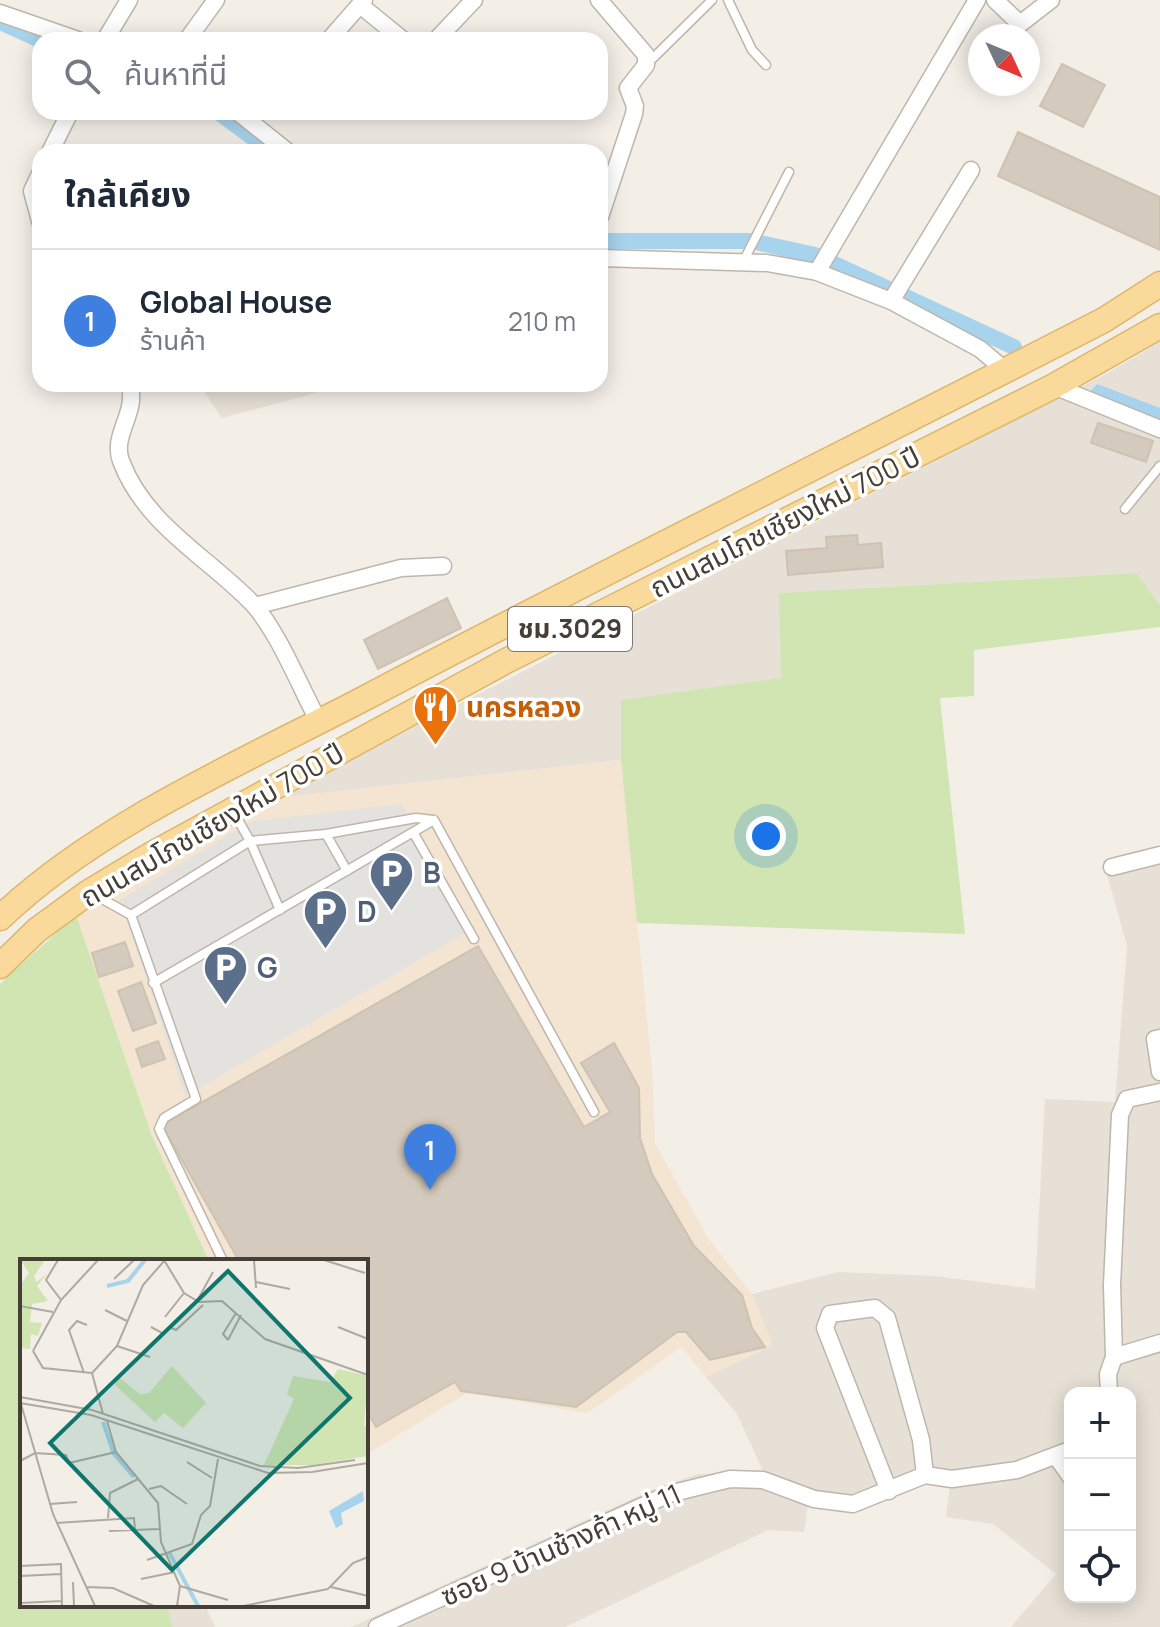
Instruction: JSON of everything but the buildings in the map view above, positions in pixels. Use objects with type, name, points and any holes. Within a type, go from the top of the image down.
[{"type":"main road","name":"ถนนสมโภชเชียงใหม่ 700 ปี","points":[[0,918],[22,897],[101,841],[490,631],[1104,320],[1160,284]]},
{"type":"main road","name":"ถนนสมโภชเชียงใหม่ 700 ปี","points":[[0,966],[37,930],[89,892],[233,810],[506,661],[1054,386],[1160,326]]},
{"type":"street","points":[[110,32],[129,0]]},
{"type":"street","points":[[193,32],[216,0]]},
{"type":"street","points":[[444,32],[474,0]]},
{"type":"street","points":[[599,0],[646,55],[646,65],[628,88],[635,106],[634,114],[608,193]]},
{"type":"street","points":[[817,272],[977,0]]},
{"type":"street","points":[[995,0],[1020,24],[1051,0]]},
{"type":"street","points":[[336,32],[362,2],[394,32]]},
{"type":"street","points":[[0,13],[55,32]]},
{"type":"street","points":[[54,144],[66,120]]},
{"type":"street","points":[[262,120],[281,144]]},
{"type":"street","points":[[891,301],[971,170]]},
{"type":"street","points":[[608,258],[743,262],[817,272],[891,301],[980,349],[1006,371]]},
{"type":"street","points":[[1054,386],[1160,429]]},
{"type":"street","points":[[131,392],[133,399],[119,447],[126,472],[160,521],[255,606],[319,722]]},
{"type":"street","points":[[255,606],[401,568],[443,566]]},
{"type":"street","points":[[1112,867],[1160,855]]},
{"type":"street","points":[[1160,1038],[1155,1039],[1160,1072]]},
{"type":"street","points":[[1109,1387],[1108,1374],[1114,1357],[1112,1285],[1120,1115],[1127,1099],[1160,1092]]},
{"type":"street","points":[[889,1491],[825,1328],[830,1314],[875,1308],[887,1318],[921,1440],[925,1475]]},
{"type":"street","points":[[1114,1357],[1160,1344]]},
{"type":"street","name":"ซอย 9 บ้านช้างค้า หมู่ 11","points":[[377,1627],[669,1494],[702,1484],[730,1479],[763,1480],[814,1499],[853,1504],[925,1475],[952,1479],[1017,1470],[1063,1453]]},
{"type":"lane","points":[[646,65],[712,0]]},
{"type":"lane","points":[[728,0],[752,50],[766,65]]},
{"type":"lane","points":[[743,262],[789,172]]},
{"type":"lane","points":[[1125,509],[1160,466]]},
{"type":"lane","points":[[233,810],[280,910]]},
{"type":"lane","points":[[131,915],[250,841],[326,834],[416,818],[434,820]]},
{"type":"lane","points":[[153,983],[434,820]]},
{"type":"lane","points":[[434,820],[594,1112]]},
{"type":"lane","points":[[413,832],[474,939]]},
{"type":"lane","points":[[326,834],[347,871]]},
{"type":"lane","points":[[89,892],[131,915],[196,1099],[164,1118],[159,1129],[222,1259]]},
{"type":"shaded area","points":[[1160,342],[1160,605],[1135,573],[780,593],[782,678],[621,700],[621,760],[275,798],[1106,374]]},
{"type":"shaded area","points":[[204,392],[320,392],[222,418]]},
{"type":"shaded area","points":[[621,760],[652,1070],[655,1143],[708,1238],[752,1294],[773,1345],[706,1377],[681,1347],[588,1413],[467,1393],[368,1454],[368,1259],[208,1259],[152,1136],[76,915],[165,859],[275,798]]},
{"type":"shaded area","points":[[402,804],[472,929],[185,1096],[120,900],[252,821]]},
{"type":"shaded area","points":[[1160,848],[1160,1627],[1011,1627],[1056,1574],[993,1524],[946,1517],[950,1485],[905,1477],[851,1497],[810,1490],[804,1532],[768,1530],[565,1627],[351,1627],[652,1490],[698,1474],[763,1471],[737,1414],[706,1377],[772,1345],[752,1294],[838,1272],[935,1276],[1035,1289],[1045,1099],[1115,1102],[1127,946],[1103,860]]},
{"type":"shaded area","points":[[168,1607],[206,1607],[215,1627],[173,1627]]},
{"type":"green space","points":[[1136,573],[1160,605],[1160,627],[974,650],[974,696],[940,698],[965,934],[637,923],[621,760],[621,700],[781,678],[779,593]]},
{"type":"green space","points":[[76,915],[152,1136],[208,1259],[20,1259],[20,1607],[168,1607],[173,1627],[0,1627],[0,984]]},
{"type":"water","points":[[1097,384],[1160,408],[1160,419],[1090,392]]},
{"type":"waterway","points":[[0,22],[32,36]]},
{"type":"waterway","points":[[229,120],[261,144]]},
{"type":"waterway","points":[[608,241],[751,241],[815,255],[1014,347]]},
{"type":"place","name":"นครหลวง","points":[[435,746]]},
{"type":"place","name":"B","points":[[392,912]]},
{"type":"place","name":"D","points":[[326,951]]},
{"type":"place","name":"G","points":[[226,1007]]},
{"type":"place","name":"Global House","points":[[430,1190]]}]
